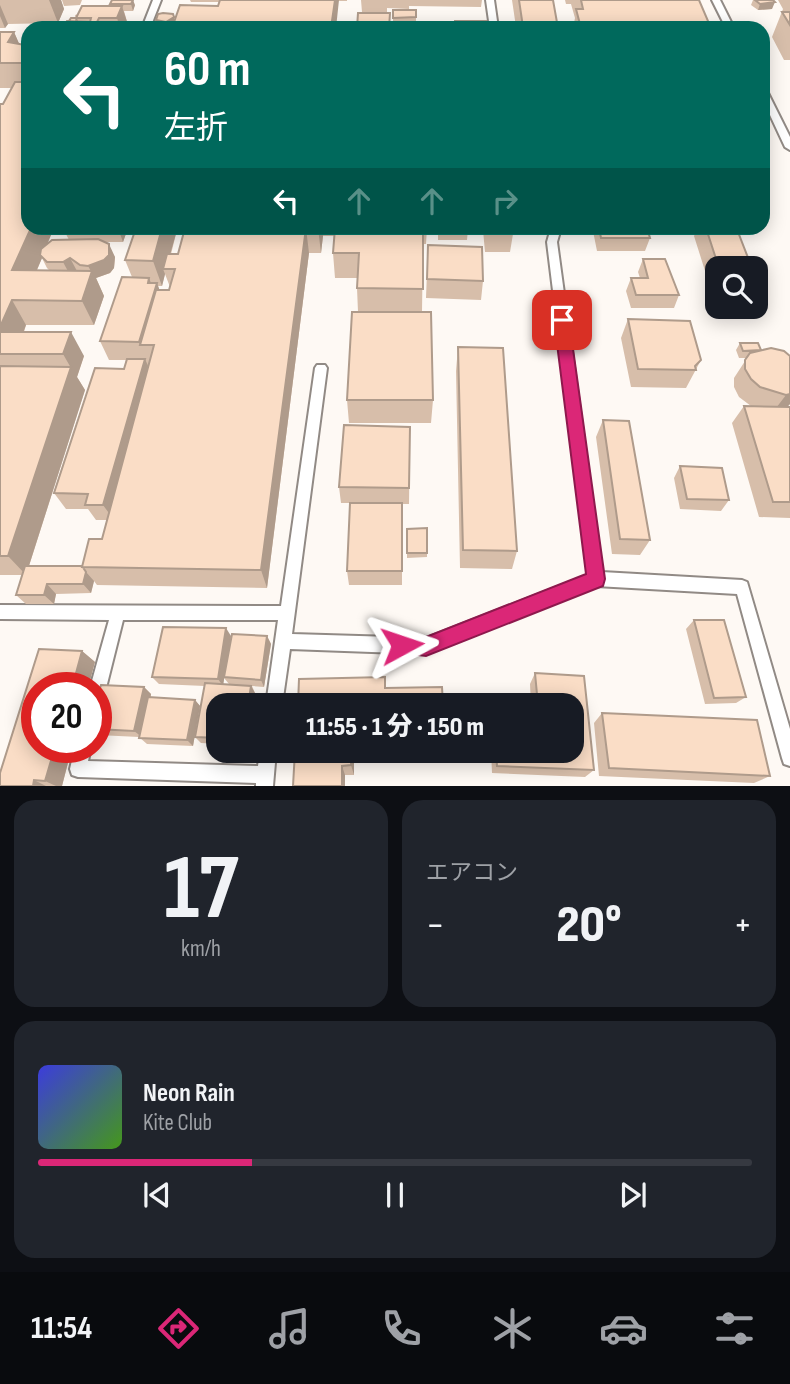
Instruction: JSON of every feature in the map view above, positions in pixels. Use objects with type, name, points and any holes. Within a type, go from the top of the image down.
[{"type":"lane","points":[[149,21],[157,0]]},
{"type":"lane","points":[[491,0],[493,21]]},
{"type":"lane","points":[[716,0],[726,21]]},
{"type":"lane","points":[[770,117],[790,147]]},
{"type":"lane","points":[[554,235],[552,242],[596,579]]},
{"type":"lane","points":[[276,693],[321,368]]},
{"type":"lane","points":[[283,641],[426,646],[596,579],[742,587],[790,758]]},
{"type":"lane","points":[[0,612],[287,613]]},
{"type":"lane","points":[[102,672],[118,612]]},
{"type":"lane","points":[[79,763],[78,769],[264,780]]},
{"type":"building","points":[[112,0],[133,0],[131,4],[110,4]]},
{"type":"building","points":[[220,0],[335,0],[332,21],[174,21],[180,5],[218,6]]},
{"type":"building","points":[[519,0],[553,0],[557,21],[522,21]]},
{"type":"building","points":[[581,0],[699,0],[708,21],[579,21],[576,9],[583,9]]},
{"type":"building","points":[[755,0],[773,0],[775,2],[760,4]]},
{"type":"building","points":[[82,6],[122,6],[117,18],[90,21],[91,18],[76,18]]},
{"type":"building","points":[[393,10],[416,10],[416,17],[393,18]]},
{"type":"building","points":[[782,12],[790,12],[790,25]]},
{"type":"building","points":[[358,13],[390,13],[389,21],[357,21]]},
{"type":"building","points":[[158,14],[173,14],[174,17],[161,21],[156,20]]},
{"type":"building","points":[[0,32],[14,32],[8,42],[21,44],[21,63],[0,63]]},
{"type":"building","points":[[15,82],[21,82],[21,235],[28,235],[12,270],[92,271],[82,301],[12,300],[0,327],[0,104],[3,104]]},
{"type":"building","points":[[134,235],[160,235],[153,261],[125,260]]},
{"type":"building","points":[[183,235],[305,235],[261,570],[82,567],[89,539],[102,539],[154,345],[140,345],[156,290],[169,290],[175,269],[163,269],[167,254],[178,254]]},
{"type":"building","points":[[334,235],[423,235],[423,289],[357,288],[359,253],[333,253]]},
{"type":"building","points":[[600,235],[649,235],[650,238],[601,238]]},
{"type":"building","points":[[708,235],[739,235],[747,256],[715,256]]},
{"type":"building","points":[[98,239],[109,244],[109,255],[104,260],[88,266],[80,265],[70,258],[63,262],[47,262],[40,255],[41,249],[52,240]]},
{"type":"building","points":[[428,245],[482,247],[483,281],[427,279]]},
{"type":"building","points":[[643,259],[665,259],[679,295],[636,295],[631,278],[648,278]]},
{"type":"building","points":[[122,277],[149,278],[148,283],[157,283],[139,342],[100,341]]},
{"type":"building","points":[[352,312],[431,312],[433,400],[347,400]]},
{"type":"building","points":[[628,319],[690,321],[701,360],[695,366],[696,370],[638,369]]},
{"type":"building","points":[[0,332],[71,332],[63,354],[0,354]]},
{"type":"building","points":[[740,343],[758,343],[761,350],[743,351]]},
{"type":"building","points":[[458,347],[503,348],[517,551],[463,550]]},
{"type":"building","points":[[771,348],[784,351],[790,356],[790,394],[760,387],[745,369],[745,360],[750,353]]},
{"type":"building","points":[[127,359],[145,359],[103,505],[85,505],[88,494],[54,493],[95,368],[124,369]]},
{"type":"building","points":[[0,366],[71,367],[8,556],[0,556]]},
{"type":"building","points":[[744,406],[790,407],[790,502],[773,502]]},
{"type":"building","points":[[603,420],[629,421],[650,540],[620,539]]},
{"type":"building","points":[[344,425],[410,427],[409,488],[339,487]]},
{"type":"building","points":[[680,466],[722,468],[729,500],[687,499]]},
{"type":"building","points":[[350,503],[402,503],[402,571],[347,571]]},
{"type":"building","points":[[427,528],[427,553],[407,553],[407,529]]},
{"type":"building","points":[[25,566],[82,566],[86,572],[83,584],[47,584],[44,595],[16,595]]},
{"type":"building","points":[[694,620],[724,620],[746,697],[714,698]]},
{"type":"building","points":[[163,627],[226,628],[218,679],[152,677]]},
{"type":"building","points":[[232,634],[267,636],[261,680],[224,677]]},
{"type":"building","points":[[39,649],[82,651],[76,672],[32,672]]},
{"type":"building","points":[[535,673],[584,676],[594,770],[497,766],[497,763],[584,763],[584,693],[537,693]]},
{"type":"building","points":[[385,677],[385,688],[442,687],[442,693],[298,693],[299,679]]},
{"type":"building","points":[[205,683],[251,686],[250,693],[206,693],[206,737],[195,737]]},
{"type":"building","points":[[112,686],[144,687],[134,731],[112,730]]},
{"type":"building","points":[[148,697],[195,700],[187,740],[139,738]]},
{"type":"building","points":[[21,706],[21,763],[50,763],[45,781],[34,780],[33,786],[0,786],[0,773]]},
{"type":"building","points":[[602,713],[757,720],[770,776],[609,768]]},
{"type":"building","points":[[294,763],[351,763],[342,766],[342,786],[293,786]]},
{"type":"route","points":[[402,645],[426,646],[596,579],[562,320]]}]
